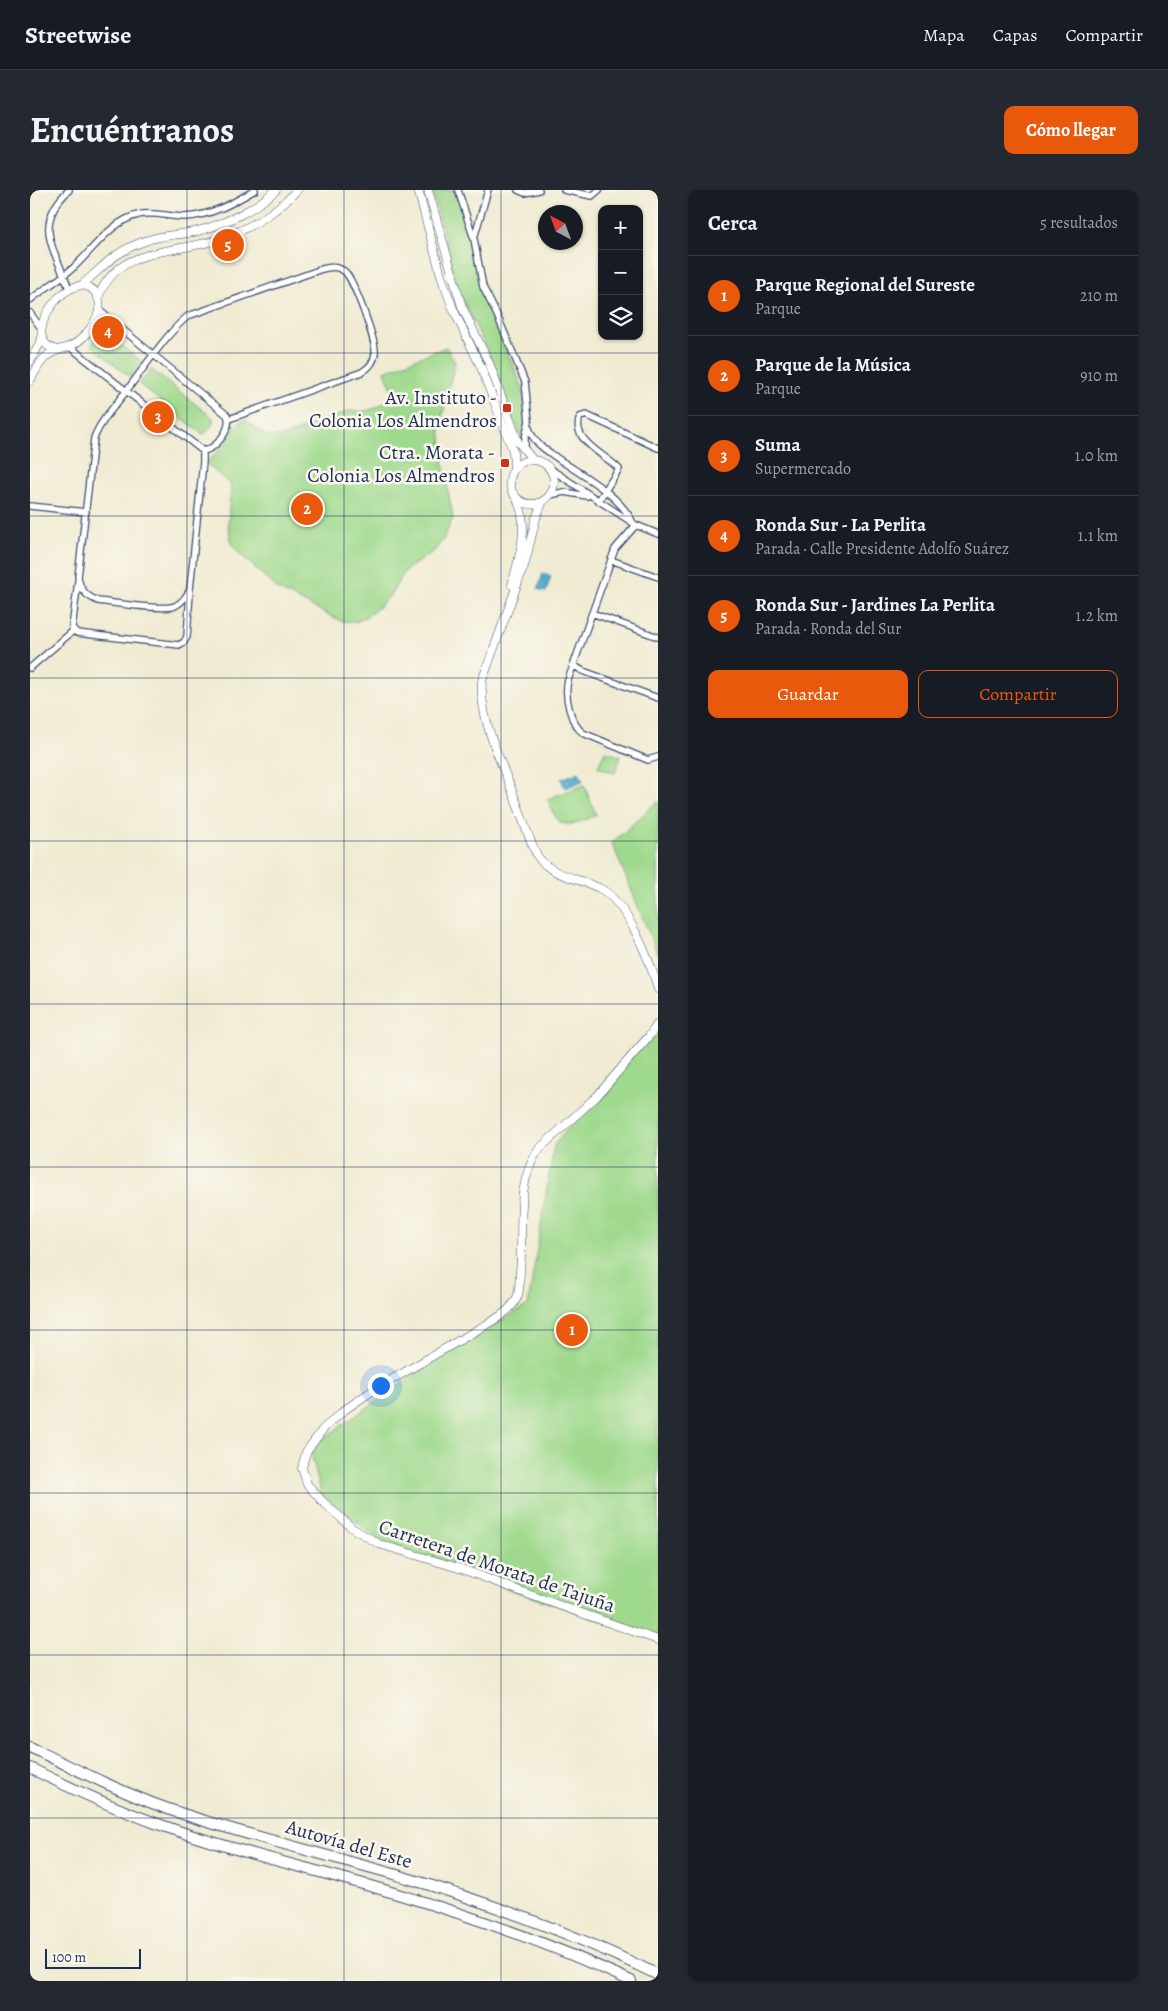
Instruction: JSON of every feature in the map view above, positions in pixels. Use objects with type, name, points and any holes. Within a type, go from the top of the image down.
[{"type":"highway","name":"Autovía del Este","points":[[30,1748],[94,1778],[167,1808],[242,1833],[397,1875],[488,1903],[582,1940],[658,1975]]},
{"type":"highway","name":"Autovía del Este","points":[[30,1768],[84,1794],[158,1824],[238,1850],[393,1893],[483,1921],[535,1940],[631,1981]]},
{"type":"main road","points":[[30,362],[42,339],[41,328],[49,309],[55,301],[69,289],[82,285],[105,262],[119,252],[146,240],[195,231],[234,218],[254,207],[276,190]]},
{"type":"main road","points":[[98,298],[106,282],[120,268],[130,262],[154,252],[198,245],[240,231],[278,207],[297,190]]},
{"type":"main road","points":[[418,190],[442,279],[454,311],[481,368],[513,451],[514,469],[510,482],[521,508],[523,527],[518,562],[505,617]]},
{"type":"main road","points":[[428,190],[462,307],[489,363],[518,442],[533,460]]},
{"type":"main road","points":[[30,381],[45,358],[57,350],[70,346],[87,333],[100,311],[98,298],[89,287],[82,285]]},
{"type":"main road","points":[[42,339],[57,350]]},
{"type":"main road","points":[[514,469],[522,462],[540,461],[552,470],[554,487],[550,495],[543,501],[536,518],[525,563],[482,681],[481,695],[485,717],[533,848],[542,863],[549,869],[599,888],[614,898],[640,943],[658,989]]},
{"type":"main road","points":[[516,497],[530,504],[543,501]]},
{"type":"main road","name":"Carretera de Morata de Tajuña","points":[[658,1023],[645,1042],[597,1096],[539,1149],[534,1157],[524,1184],[522,1257],[518,1296],[512,1305],[484,1326],[354,1402],[323,1429],[311,1443],[303,1460],[302,1468],[307,1484],[322,1501],[352,1528],[379,1544],[462,1569],[658,1640]]},
{"type":"street","points":[[69,190],[53,210],[48,228],[48,238],[69,289]]},
{"type":"street","points":[[30,300],[63,275],[125,220],[145,214],[183,217],[201,215],[230,205],[255,190]]},
{"type":"street","points":[[458,190],[474,239],[483,287],[525,382],[528,428],[525,438],[525,450]]},
{"type":"street","points":[[474,239],[488,190]]},
{"type":"street","points":[[518,190],[525,193],[539,190]]},
{"type":"street","points":[[564,190],[592,196],[599,190]]},
{"type":"street","points":[[74,631],[72,624],[94,438],[98,427],[188,316],[322,269],[331,267],[344,271],[353,283],[374,341],[375,356],[368,368],[362,372],[229,419]]},
{"type":"street","points":[[100,311],[222,410],[229,419],[227,429],[221,437],[208,450],[203,451]]},
{"type":"street","points":[[30,313],[41,328]]},
{"type":"street","points":[[70,346],[203,451]]},
{"type":"street","points":[[599,500],[619,469],[600,455],[579,434],[578,422],[583,415],[604,422],[658,448]]},
{"type":"street","points":[[528,428],[536,443],[605,492],[628,511],[635,524]]},
{"type":"street","points":[[74,631],[77,633],[179,644],[184,642],[187,637],[203,451]]},
{"type":"street","points":[[552,470],[635,524],[658,534]]},
{"type":"street","points":[[550,495],[564,492],[580,494],[599,500]]},
{"type":"street","points":[[30,506],[86,512]]},
{"type":"street","points":[[635,524],[615,548],[566,688],[567,697],[579,730],[648,760],[658,756]]},
{"type":"street","points":[[612,560],[658,577]]},
{"type":"street","points":[[78,577],[83,592],[90,598],[98,601],[168,608],[181,602],[190,589]]},
{"type":"street","points":[[592,613],[658,638]]},
{"type":"street","points":[[30,668],[74,631]]},
{"type":"street","points":[[573,665],[583,671],[658,698]]},
{"type":"green space","points":[[432,190],[456,190],[471,240],[481,293],[522,386],[526,416],[523,442],[494,365],[458,289]]},
{"type":"green space","points":[[103,331],[142,362],[130,377],[91,345]]},
{"type":"green space","points":[[446,347],[455,362],[440,426],[444,468],[453,518],[443,540],[434,551],[406,570],[388,598],[372,613],[356,622],[341,621],[279,590],[240,554],[232,544],[228,524],[231,485],[209,466],[208,462],[227,441],[236,426],[243,420],[267,437],[284,436],[349,411],[362,411],[380,406],[393,393],[385,371]]},
{"type":"green space","points":[[151,369],[213,418],[213,424],[205,434],[201,433],[139,384]]},
{"type":"green space","points":[[605,751],[621,757],[615,773],[598,767]]},
{"type":"green space","points":[[584,785],[596,815],[571,824],[560,822],[548,799]]},
{"type":"green space","points":[[658,801],[658,955],[612,843]]},
{"type":"green space","points":[[658,1025],[658,1640],[389,1548],[321,1493],[310,1448],[442,1355],[528,1305],[554,1145]]},
{"type":"water","points":[[543,573],[551,576],[546,592],[538,589]]},
{"type":"water","points":[[579,772],[583,781],[565,788],[561,779]]},
{"type":"place","name":"Ronda Sur - Jardines La Perlita","points":[[228,245]]},
{"type":"place","name":"Ronda Sur - La Perlita","points":[[108,332]]},
{"type":"place","name":"Av. Instituto - Colonia Los Almendros","points":[[507,408]]},
{"type":"place","name":"Suma","points":[[158,417]]},
{"type":"place","name":"Ctra. Morata - Colonia Los Almendros","points":[[505,463]]},
{"type":"place","name":"Parque de la Música","points":[[307,509]]},
{"type":"place","name":"Parque Regional del Sureste","points":[[572,1330]]}]
